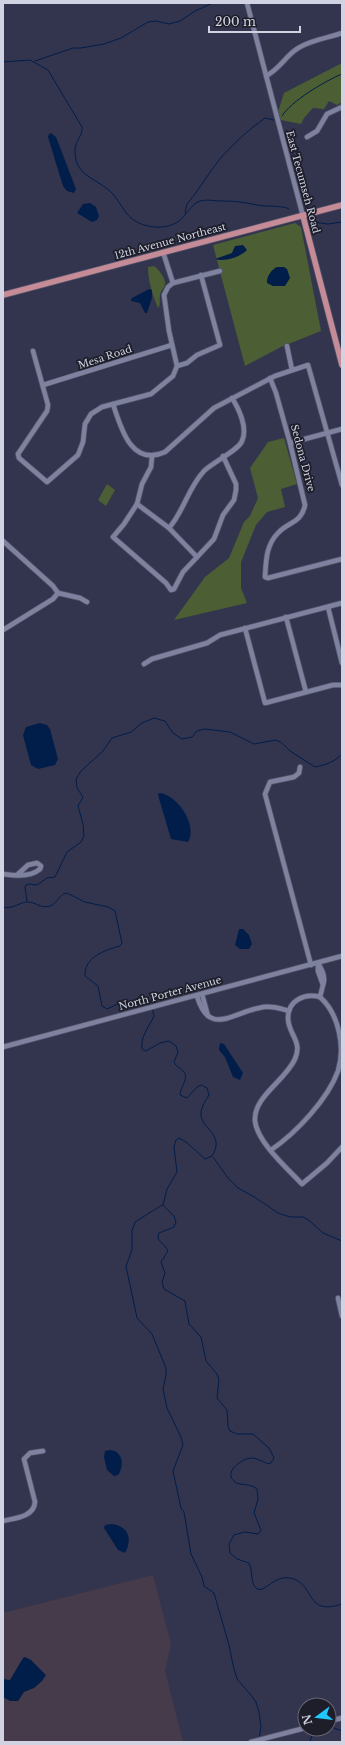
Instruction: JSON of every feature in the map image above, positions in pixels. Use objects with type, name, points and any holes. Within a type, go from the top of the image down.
[{"type":"main road","name":"12th Avenue Northeast","points":[[3,295],[342,205]]},
{"type":"main road","name":"East Tecumseh Road","points":[[303,216],[342,365]]},
{"type":"street","name":"East Tecumseh Road","points":[[247,3],[303,216]]},
{"type":"street","points":[[266,76],[299,48],[342,33]]},
{"type":"street","points":[[264,70],[276,69]]},
{"type":"street","points":[[307,137],[317,131],[327,114],[342,107]]},
{"type":"street","points":[[163,252],[172,283]]},
{"type":"street","points":[[33,351],[48,405],[47,411],[18,454],[19,458],[35,470],[46,482],[49,482],[78,455],[83,442],[87,418],[96,410],[150,394],[173,376],[177,366],[164,295],[168,286],[172,283],[220,271]]},
{"type":"street","points":[[177,366],[187,363],[197,355],[220,345],[201,276]]},
{"type":"street","name":"Mesa Road","points":[[43,385],[172,345]]},
{"type":"street","points":[[287,346],[292,370]]},
{"type":"street","points":[[114,404],[120,426],[129,444],[135,450],[152,456],[165,452],[205,415],[232,398],[270,378],[308,365],[342,485]]},
{"type":"street","name":"Sedona Drive","points":[[270,378],[276,393],[290,442],[305,499],[305,507],[298,520],[284,528],[273,540],[267,554],[265,576],[268,578],[342,559]]},
{"type":"street","points":[[169,528],[179,516],[190,489],[196,480],[209,466],[240,445],[244,435],[244,428],[232,398]]},
{"type":"street","points":[[290,442],[342,429]]},
{"type":"street","points":[[152,456],[151,467],[142,484],[137,504],[124,524],[113,535],[113,538],[166,583],[169,589],[172,590],[183,572],[214,539],[223,515],[236,495],[236,484],[224,456]]},
{"type":"street","points":[[137,504],[169,528],[197,557]]},
{"type":"street","points":[[3,541],[53,586],[58,593],[80,598],[88,602]]},
{"type":"street","points":[[3,630],[53,599],[58,593]]},
{"type":"street","points":[[144,664],[152,659],[208,643],[220,635],[342,603]]},
{"type":"street","points":[[328,607],[342,663]]},
{"type":"street","points":[[286,617],[306,692]]},
{"type":"street","points":[[245,628],[265,703],[333,685],[342,686]]},
{"type":"street","points":[[300,767],[299,773],[294,777],[270,782],[265,794],[312,965]]},
{"type":"street","points":[[3,874],[17,875],[34,874],[40,869],[41,866],[37,863],[31,864],[17,875]]},
{"type":"street","name":"North Porter Avenue","points":[[3,1047],[342,956]]},
{"type":"street","points":[[318,963],[318,971],[323,985],[320,997]]},
{"type":"street","points":[[200,995],[208,1016],[223,1020],[258,1008],[270,1007],[289,1011]]},
{"type":"street","points":[[271,1150],[292,1133],[316,1107],[340,1074],[341,1047],[337,1024],[329,1006],[320,997],[313,995],[302,997],[293,1004],[289,1011],[289,1024],[296,1039],[297,1052],[288,1071],[263,1097],[255,1114],[256,1126],[258,1132],[271,1150],[302,1184],[342,1147]]},
{"type":"street","points":[[338,1298],[342,1316]]},
{"type":"street","points":[[3,1521],[28,1514],[34,1508],[35,1502],[24,1459],[30,1453],[43,1451]]},
{"type":"street","points":[[251,1742],[297,1730]]},
{"type":"shaded area","points":[[153,1575],[171,1644],[165,1671],[183,1742],[3,1742],[3,1613]]},
{"type":"green space","points":[[342,63],[342,102],[337,105],[329,101],[324,109],[313,108],[301,124],[281,120],[278,112],[284,93]]},
{"type":"green space","points":[[295,223],[301,227],[321,331],[281,347],[245,366],[213,245]]},
{"type":"green space","points":[[154,266],[158,269],[165,282],[160,294],[160,304],[158,308],[151,288],[148,272],[148,267]]},
{"type":"green space","points":[[284,438],[297,484],[281,489],[285,507],[267,512],[256,525],[241,562],[241,588],[247,603],[174,620],[205,577],[229,558],[244,522],[250,516],[258,498],[250,468],[268,442]]},
{"type":"green space","points":[[107,484],[115,490],[106,506],[98,500]]},
{"type":"water","points":[[51,133],[56,137],[76,189],[74,193],[67,191],[63,186],[48,137]]},
{"type":"water","points":[[90,203],[96,207],[99,216],[97,220],[92,222],[77,213],[83,204]]},
{"type":"water","points":[[243,245],[247,250],[240,255],[223,260],[215,259],[232,253],[235,246]]},
{"type":"water","points":[[277,267],[284,267],[287,269],[290,278],[285,286],[273,286],[267,283],[267,278]]},
{"type":"water","points":[[149,289],[152,290],[152,298],[147,313],[145,313],[140,303],[131,300]]},
{"type":"water","points":[[40,723],[47,725],[50,729],[58,759],[55,765],[38,769],[31,765],[23,735],[26,727]]},
{"type":"water","points":[[159,793],[173,799],[179,804],[184,812],[190,827],[188,842],[171,839],[158,795]]},
{"type":"water","points":[[239,929],[243,929],[249,935],[252,944],[249,949],[240,949],[235,945]]},
{"type":"water","points":[[220,1043],[224,1044],[243,1073],[240,1080],[233,1077],[225,1057],[219,1050]]},
{"type":"water","points":[[110,1450],[118,1453],[122,1462],[120,1472],[118,1475],[114,1476],[107,1470],[104,1457],[105,1451]]},
{"type":"water","points":[[112,1524],[122,1527],[128,1534],[129,1543],[125,1553],[118,1550],[104,1528],[105,1525]]},
{"type":"water","points":[[25,1657],[31,1660],[46,1675],[34,1688],[24,1692],[18,1701],[10,1701],[3,1697],[3,1679],[10,1680]]},
{"type":"waterway","points":[[35,61],[73,48],[104,44],[121,38],[148,22],[156,21],[169,24],[180,21],[195,11],[213,3]]},
{"type":"waterway","points":[[3,62],[30,60],[48,70],[82,127],[75,150],[78,166],[83,172],[113,194],[126,213],[136,221],[148,226],[168,226],[179,221],[191,207],[200,201],[205,200],[239,202],[289,209]]},
{"type":"waterway","points":[[282,116],[286,110],[300,98],[318,86],[342,74]]},
{"type":"waterway","points":[[185,213],[187,204],[219,160],[229,149],[265,118],[274,120]]},
{"type":"waterway","points":[[313,222],[328,224],[342,222]]},
{"type":"waterway","points":[[27,901],[26,885],[37,885],[47,878],[55,877],[67,852],[81,842],[84,836],[83,824],[78,806],[83,797],[77,788],[76,779],[81,771],[103,751],[112,738],[131,732],[142,723],[154,718],[165,721],[173,733],[182,739],[192,737],[197,731],[205,729],[230,732],[254,744],[276,740],[315,767],[330,763],[342,754]]},
{"type":"waterway","points":[[3,907],[12,907],[26,902],[46,907],[53,905],[62,895],[67,893],[85,902],[108,907],[115,911],[122,943],[120,946],[96,955],[88,964],[85,976],[98,986],[102,1006],[107,1009],[120,1003],[144,1001],[150,1005]]},
{"type":"waterway","points":[[152,1008],[154,1016],[142,1040],[142,1049],[146,1051],[160,1043],[169,1041],[176,1046],[178,1052],[174,1062],[185,1074],[185,1080],[180,1095],[187,1098],[197,1087],[201,1085],[207,1088],[209,1095],[201,1113],[204,1123],[216,1142],[216,1148],[212,1156],[205,1159],[186,1142],[179,1138],[176,1140],[174,1147],[177,1172],[167,1189],[163,1205]]},
{"type":"waterway","points":[[213,1157],[228,1178],[238,1188],[278,1213],[290,1217],[303,1217],[310,1221],[323,1233],[342,1241]]},
{"type":"waterway","points":[[162,1205],[135,1222],[132,1231],[132,1250],[126,1266],[137,1318],[152,1334],[166,1368],[163,1389],[167,1408],[181,1437],[183,1445],[173,1471],[181,1508],[184,1512],[191,1554],[202,1577],[204,1586],[214,1593],[237,1679],[256,1702],[261,1726],[259,1739]]},
{"type":"waterway","points":[[163,1205],[174,1216],[176,1222],[174,1227],[159,1233],[158,1236],[159,1241],[167,1248],[168,1251],[161,1262],[165,1273],[162,1282],[164,1289],[185,1301],[189,1324],[201,1337],[206,1361],[217,1374],[219,1380],[217,1398],[227,1410],[228,1426],[230,1431],[237,1434],[253,1434],[269,1448],[274,1458],[270,1464],[249,1458],[240,1462],[231,1473],[231,1477],[236,1483],[251,1486],[257,1489],[258,1499],[254,1513],[261,1530],[258,1534],[245,1532],[234,1535],[229,1544],[230,1553],[237,1559],[249,1563],[253,1584],[257,1589],[263,1589],[279,1579],[290,1578],[298,1581],[304,1586],[316,1603],[322,1606],[330,1607],[342,1604]]},
{"type":"waterway","points":[[337,1729],[342,1731]]},
{"type":"waterway","points":[[310,1742],[311,1737]]}]
